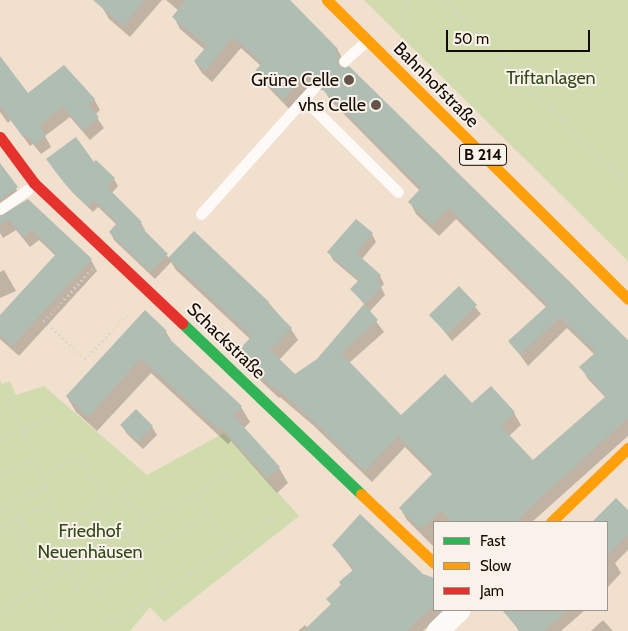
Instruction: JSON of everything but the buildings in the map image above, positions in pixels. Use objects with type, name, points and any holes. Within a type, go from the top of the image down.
[{"type":"street","name":"Bahnhofstraße","points":[[326,0],[628,299]]},
{"type":"street","name":"Schackstraße","points":[[0,137],[34,183],[433,562]]},
{"type":"street","points":[[552,521],[628,448]]},
{"type":"street","points":[[438,631],[459,611]]},
{"type":"lane","points":[[344,61],[366,40]]},
{"type":"lane","points":[[201,214],[318,84]]},
{"type":"lane","points":[[304,99],[398,192]]},
{"type":"lane","points":[[0,209],[27,190]]},
{"type":"path","points":[[385,58],[400,42],[406,0]]},
{"type":"path","points":[[444,0],[628,185]]},
{"type":"path","points":[[108,253],[44,320],[71,346],[85,359],[149,292]]},
{"type":"path","points":[[4,386],[75,559],[95,589],[112,624],[162,594],[224,549],[274,517]]},
{"type":"path","points":[[0,438],[60,414]]},
{"type":"path","points":[[40,475],[87,454]]},
{"type":"path","points":[[81,456],[90,478],[98,482],[105,502]]},
{"type":"path","points":[[0,474],[33,460]]},
{"type":"path","points":[[0,613],[65,565],[140,521],[236,470]]},
{"type":"path","points":[[60,524],[140,486],[137,479]]},
{"type":"path","points":[[0,508],[44,485]]},
{"type":"path","points":[[124,493],[140,521]]},
{"type":"path","points":[[194,493],[229,546]]},
{"type":"path","points":[[0,527],[52,502]]},
{"type":"path","points":[[139,556],[207,514]]},
{"type":"path","points":[[20,518],[32,545]]},
{"type":"path","points":[[9,523],[31,567],[35,566],[44,580]]},
{"type":"path","points":[[124,530],[162,594]]},
{"type":"path","points":[[224,549],[232,560]]},
{"type":"path","points":[[95,589],[142,561]]},
{"type":"path","points":[[65,565],[77,588]]},
{"type":"path","points":[[35,587],[66,631]]},
{"type":"green space","name":"Triftanlagen","points":[[364,0],[628,0],[628,261]]},
{"type":"green space","name":"Friedhof Neuenhäusen","points":[[0,380],[2,384],[10,381],[16,395],[44,386],[147,475],[224,433],[299,516],[164,622],[150,607],[130,631],[0,631]]},
{"type":"traffic: fast","points":[[182,323],[361,494]]},
{"type":"traffic: slow","points":[[327,0],[628,299]]},
{"type":"traffic: slow","points":[[552,521],[628,448]]},
{"type":"traffic: slow","points":[[361,494],[433,562]]},
{"type":"traffic: jam","points":[[0,137],[34,183],[182,323]]},
{"type":"place","name":"Grüne Celle","points":[[349,80]]},
{"type":"place","name":"vhs Celle","points":[[376,105]]}]
